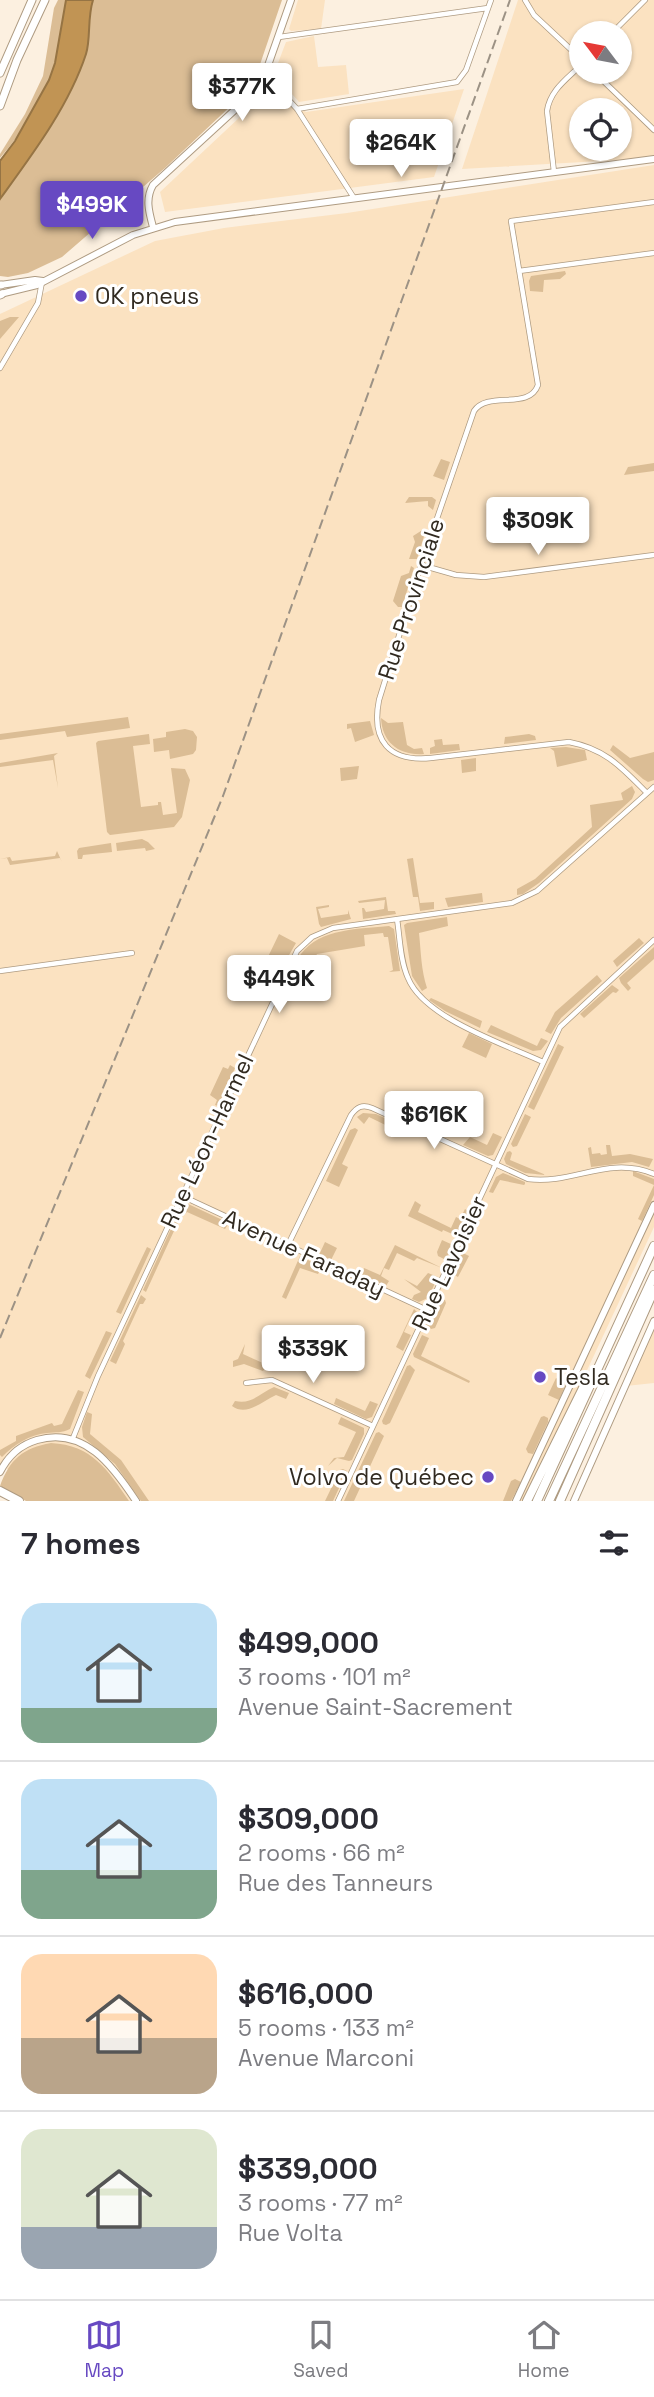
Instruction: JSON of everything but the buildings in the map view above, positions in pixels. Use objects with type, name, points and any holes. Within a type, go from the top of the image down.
[{"type":"highway","points":[[537,1501],[654,1246]]},
{"type":"highway","points":[[549,1501],[654,1275]]},
{"type":"highway","points":[[527,1501],[634,1289]]},
{"type":"highway","points":[[560,1501],[654,1290]]},
{"type":"highway","points":[[0,1491],[14,1500]]},
{"type":"highway","points":[[0,1497],[14,1500]]},
{"type":"main road","points":[[0,73],[32,0]]},
{"type":"main road","points":[[0,106],[17,60],[45,0]]},
{"type":"main road","points":[[153,227],[147,202],[148,193],[153,185],[250,96],[265,74],[291,0]]},
{"type":"main road","points":[[1,295],[29,288],[133,235],[175,222],[654,159]]},
{"type":"main road","points":[[0,285],[43,281]]},
{"type":"main road","points":[[516,1501],[654,1205]]},
{"type":"main road","points":[[574,1501],[654,1321]]},
{"type":"main road","points":[[0,1472],[12,1455],[30,1443],[53,1437],[73,1438],[96,1451],[136,1501]]},
{"type":"street","points":[[297,109],[457,82],[466,71],[491,0]]},
{"type":"street","points":[[525,0],[534,15],[569,48]]},
{"type":"street","points":[[624,21],[645,0]]},
{"type":"street","points":[[279,37],[488,8]]},
{"type":"street","points":[[265,74],[297,109],[355,199]]},
{"type":"street","points":[[555,173],[547,111],[552,94],[569,77]]},
{"type":"street","points":[[606,84],[654,130]]},
{"type":"street","name":"Rue Provinciale","points":[[647,793],[608,756],[578,744],[558,742],[419,759],[399,755],[386,746],[379,736],[377,709],[421,565],[474,411],[482,403],[529,396],[538,385],[512,221],[654,202]]},
{"type":"street","points":[[519,271],[654,253]]},
{"type":"street","points":[[0,368],[38,303],[43,281]]},
{"type":"street","points":[[421,565],[456,575],[484,577],[654,555]]},
{"type":"street","name":"Rue Léon-Harmel","points":[[73,1438],[98,1376],[297,950],[312,937],[333,928],[512,903],[528,897],[654,787]]},
{"type":"street","points":[[397,919],[408,978],[425,1002],[447,1017],[543,1062]]},
{"type":"street","name":"Rue Lavoisier","points":[[338,1501],[561,1027],[654,940]]},
{"type":"street","points":[[0,971],[132,953]]},
{"type":"street","points":[[287,1247],[351,1115],[359,1107],[372,1108],[528,1179],[538,1180],[620,1167],[638,1167],[654,1174]]},
{"type":"street","name":"Avenue Faraday","points":[[182,1196],[427,1310]]},
{"type":"street","points":[[246,1382],[272,1380],[373,1426]]},
{"type":"shaded area","points":[[58,0],[66,0],[55,64],[32,114],[0,158],[43,76],[54,8]]},
{"type":"shaded area","points":[[66,0],[93,0],[86,54],[60,111],[0,199],[0,161],[15,141],[49,80],[55,63]]},
{"type":"shaded area","points":[[93,0],[282,0],[253,85],[165,168],[62,257],[28,273],[0,276],[0,199],[66,99],[77,77],[87,51],[88,19]]},
{"type":"shaded area","points":[[298,0],[325,0],[321,29],[289,29]]},
{"type":"shaded area","points":[[518,0],[654,0],[654,158],[632,159],[632,98],[569,98],[569,161],[602,161],[462,169]]},
{"type":"shaded area","points":[[314,36],[318,67],[346,65],[349,94],[299,102],[276,76],[275,71],[286,42]]},
{"type":"shaded area","points":[[272,87],[306,112],[464,89],[434,177],[165,212],[160,192]]},
{"type":"shaded area","points":[[654,165],[654,1227],[524,1501],[55,1501],[0,1464],[0,314],[155,241],[224,228],[347,213]]},
{"type":"shaded area","points":[[565,271],[566,274],[560,279],[544,280],[543,292],[530,291],[531,276]]},
{"type":"shaded area","points":[[19,317],[0,339],[0,321]]},
{"type":"shaded area","points":[[441,459],[450,462],[444,480],[433,476]]},
{"type":"shaded area","points":[[654,463],[654,471],[624,475],[628,467]]},
{"type":"shaded area","points":[[409,497],[432,497],[436,500],[433,510],[428,506],[428,501],[405,503]]},
{"type":"shaded area","points":[[426,530],[417,559],[409,559],[415,542],[413,536]]},
{"type":"shaded area","points":[[411,566],[414,568],[402,607],[398,607],[393,601],[401,576],[409,573]]},
{"type":"shaded area","points":[[128,717],[130,728],[67,737],[65,731],[0,740],[0,734]]},
{"type":"shaded area","points":[[381,718],[388,723],[403,722],[407,745],[414,749],[422,748],[424,754],[407,753],[394,746],[385,734]]},
{"type":"shaded area","points":[[370,721],[374,735],[355,742],[347,724]]},
{"type":"shaded area","points":[[185,729],[193,731],[197,737],[193,754],[170,759],[169,750],[154,752],[153,739],[166,737],[166,732]]},
{"type":"shaded area","points":[[149,734],[150,744],[133,746],[141,807],[158,805],[158,802],[161,802],[163,815],[177,813],[171,768],[185,769],[190,780],[182,817],[174,827],[110,835],[107,832],[96,743]]},
{"type":"shaded area","points":[[529,734],[535,736],[536,740],[504,744],[505,737]]},
{"type":"shaded area","points":[[442,739],[443,745],[459,744],[460,750],[430,754],[430,748],[435,746],[434,740]]},
{"type":"shaded area","points":[[613,745],[630,758],[654,752],[654,780],[648,782],[643,779],[610,750]]},
{"type":"shaded area","points":[[550,748],[585,750],[587,760],[557,767],[554,751]]},
{"type":"shaded area","points":[[58,753],[54,756],[58,788],[53,760],[0,767],[0,763]]},
{"type":"shaded area","points":[[476,758],[476,771],[462,773],[461,760]]},
{"type":"shaded area","points":[[359,766],[357,779],[341,781],[340,768]]},
{"type":"shaded area","points":[[632,786],[635,792],[632,799],[539,883],[517,895],[517,889],[535,879],[592,827],[590,805],[623,800],[621,793]]},
{"type":"shaded area","points":[[142,839],[155,849],[117,851],[116,843]]},
{"type":"shaded area","points":[[111,843],[112,852],[83,855],[82,859],[78,859],[79,848]]},
{"type":"shaded area","points":[[57,851],[62,862],[60,858],[10,865],[7,858],[0,859],[10,857],[12,861],[55,856]]},
{"type":"shaded area","points":[[413,858],[420,903],[434,902],[434,909],[420,911],[418,897],[413,897],[407,859]]},
{"type":"shaded area","points":[[482,893],[483,902],[448,907],[445,898]]},
{"type":"shaded area","points":[[386,897],[388,911],[395,911],[396,914],[363,919],[362,908],[366,912],[384,909],[385,900],[358,901]]},
{"type":"shaded area","points":[[329,905],[318,909],[321,918],[348,914],[348,910],[351,919],[321,927],[316,907]]},
{"type":"shaded area","points":[[447,917],[448,926],[419,933],[427,988],[422,991],[412,976],[404,925]]},
{"type":"shaded area","points":[[389,926],[394,929],[400,971],[389,972],[393,970],[388,937],[384,937],[383,933],[364,935],[365,946],[317,954],[296,989],[285,984],[301,954],[319,939],[341,931]]},
{"type":"shaded area","points":[[279,934],[296,943],[281,969],[266,961]]},
{"type":"shaded area","points":[[639,938],[644,943],[617,967],[613,961]]},
{"type":"shaded area","points":[[654,947],[654,959],[627,983],[631,988],[628,991],[619,978]]},
{"type":"shaded area","points":[[597,975],[602,981],[561,1018],[551,1034],[545,1031],[555,1012]]},
{"type":"shaded area","points":[[612,985],[619,990],[613,992],[584,1018],[580,1014]]},
{"type":"shaded area","points":[[431,998],[482,1021],[480,1028],[445,1011],[429,1000]]},
{"type":"shaded area","points":[[491,1025],[537,1046],[541,1038],[548,1041],[541,1050],[533,1051],[487,1032]]},
{"type":"shaded area","points":[[469,1033],[492,1044],[486,1058],[462,1047]]},
{"type":"shaded area","points":[[558,1044],[564,1047],[534,1110],[528,1107]]},
{"type":"shaded area","points":[[230,1065],[235,1068],[218,1106],[215,1105],[217,1100],[210,1095],[223,1067],[228,1069]]},
{"type":"shaded area","points":[[363,1113],[376,1114],[410,1130],[406,1135],[369,1117],[364,1124],[357,1117]]},
{"type":"shaded area","points":[[525,1114],[531,1117],[517,1146],[513,1147],[511,1144]]},
{"type":"shaded area","points":[[350,1130],[358,1130],[342,1164],[348,1167],[339,1187],[326,1181]]},
{"type":"shaded area","points":[[493,1133],[502,1137],[493,1155],[488,1156],[463,1145],[470,1137],[487,1145]]},
{"type":"shaded area","points":[[606,1145],[610,1145],[612,1156],[630,1154],[653,1159],[649,1167],[632,1162],[591,1167],[588,1148],[591,1147],[592,1154],[607,1154]]},
{"type":"shaded area","points":[[510,1151],[510,1160],[546,1175],[525,1173],[506,1164],[504,1159]]},
{"type":"shaded area","points":[[633,1171],[654,1179],[654,1185],[633,1176]]},
{"type":"shaded area","points":[[503,1173],[525,1184],[500,1180],[493,1193],[489,1192],[496,1177]]},
{"type":"shaded area","points":[[654,1185],[654,1195],[642,1221],[638,1219]]},
{"type":"shaded area","points":[[415,1201],[421,1205],[418,1212],[451,1228],[456,1217],[460,1219],[465,1209],[468,1211],[457,1236],[408,1216]]},
{"type":"shaded area","points":[[186,1203],[229,1223],[225,1229],[187,1212],[184,1215],[179,1213]]},
{"type":"shaded area","points":[[176,1218],[179,1220],[146,1292],[143,1290]]},
{"type":"shaded area","points":[[442,1240],[453,1245],[446,1260],[438,1256],[437,1252]]},
{"type":"shaded area","points":[[325,1242],[337,1248],[331,1260],[319,1255]]},
{"type":"shaded area","points":[[395,1245],[442,1268],[417,1258],[414,1261],[397,1253],[389,1270],[384,1268],[381,1276],[389,1281],[386,1286],[362,1275],[364,1268],[380,1275]]},
{"type":"shaded area","points":[[147,1247],[151,1249],[121,1314],[116,1312]]},
{"type":"shaded area","points":[[461,1252],[469,1256],[458,1277],[451,1273]]},
{"type":"shaded area","points":[[300,1256],[321,1269],[318,1274],[300,1268],[286,1299],[282,1297]]},
{"type":"shaded area","points":[[428,1273],[438,1277],[428,1298],[419,1302],[412,1299],[421,1292],[404,1279],[417,1286]]},
{"type":"shaded area","points":[[141,1295],[146,1299],[140,1304],[116,1364],[110,1361]]},
{"type":"shaded area","points":[[439,1298],[446,1303],[435,1328],[431,1329],[426,1325]]},
{"type":"shaded area","points":[[414,1309],[419,1314],[418,1319],[411,1317],[404,1332],[411,1335],[403,1351],[396,1347]]},
{"type":"shaded area","points":[[654,1320],[654,1383],[626,1386]]},
{"type":"shaded area","points":[[106,1331],[112,1333],[90,1379],[85,1376]]},
{"type":"shaded area","points":[[422,1335],[429,1338],[421,1356],[470,1381],[469,1383],[414,1357]]},
{"type":"shaded area","points":[[245,1344],[243,1354],[267,1365],[263,1371],[244,1364],[233,1367],[233,1361],[238,1359]]},
{"type":"shaded area","points":[[410,1365],[415,1370],[390,1423],[383,1424],[407,1366]]},
{"type":"shaded area","points":[[556,1378],[563,1382],[565,1378],[568,1379],[559,1400],[548,1395]]},
{"type":"shaded area","points":[[274,1387],[289,1393],[286,1399],[276,1395],[243,1410],[232,1406],[235,1401],[251,1400]]},
{"type":"shaded area","points":[[78,1390],[84,1392],[70,1429],[28,1438],[2,1457],[0,1455],[0,1450],[16,1441],[16,1436],[52,1423],[54,1426],[62,1424]]},
{"type":"shaded area","points":[[336,1398],[365,1411],[370,1401],[378,1404],[372,1417],[366,1419],[334,1404]]},
{"type":"shaded area","points":[[87,1412],[92,1414],[90,1434],[121,1460],[149,1501],[141,1501],[115,1464],[83,1437],[82,1427]]},
{"type":"shaded area","points":[[341,1417],[364,1428],[364,1434],[352,1460],[337,1458],[328,1466],[334,1458],[344,1457],[356,1432],[338,1424]]},
{"type":"shaded area","points":[[541,1417],[548,1418],[548,1422],[533,1454],[528,1453],[526,1449]]},
{"type":"shaded area","points":[[376,1433],[384,1436],[354,1501],[344,1501]]},
{"type":"shaded area","points":[[51,1443],[78,1449],[98,1461],[129,1501],[26,1501],[0,1486],[8,1469],[19,1456],[33,1448]]},
{"type":"shaded area","points":[[340,1470],[347,1471],[333,1501],[325,1501]]},
{"type":"shaded area","points":[[515,1479],[521,1482],[511,1501],[503,1501],[511,1481]]},
{"type":"railway","points":[[0,1338],[223,796],[510,0]]},
{"type":"place","name":"OK pneus","points":[[81,296]]},
{"type":"place","name":"Tesla","points":[[540,1377]]},
{"type":"place","name":"Volvo de Québec","points":[[488,1477]]}]
